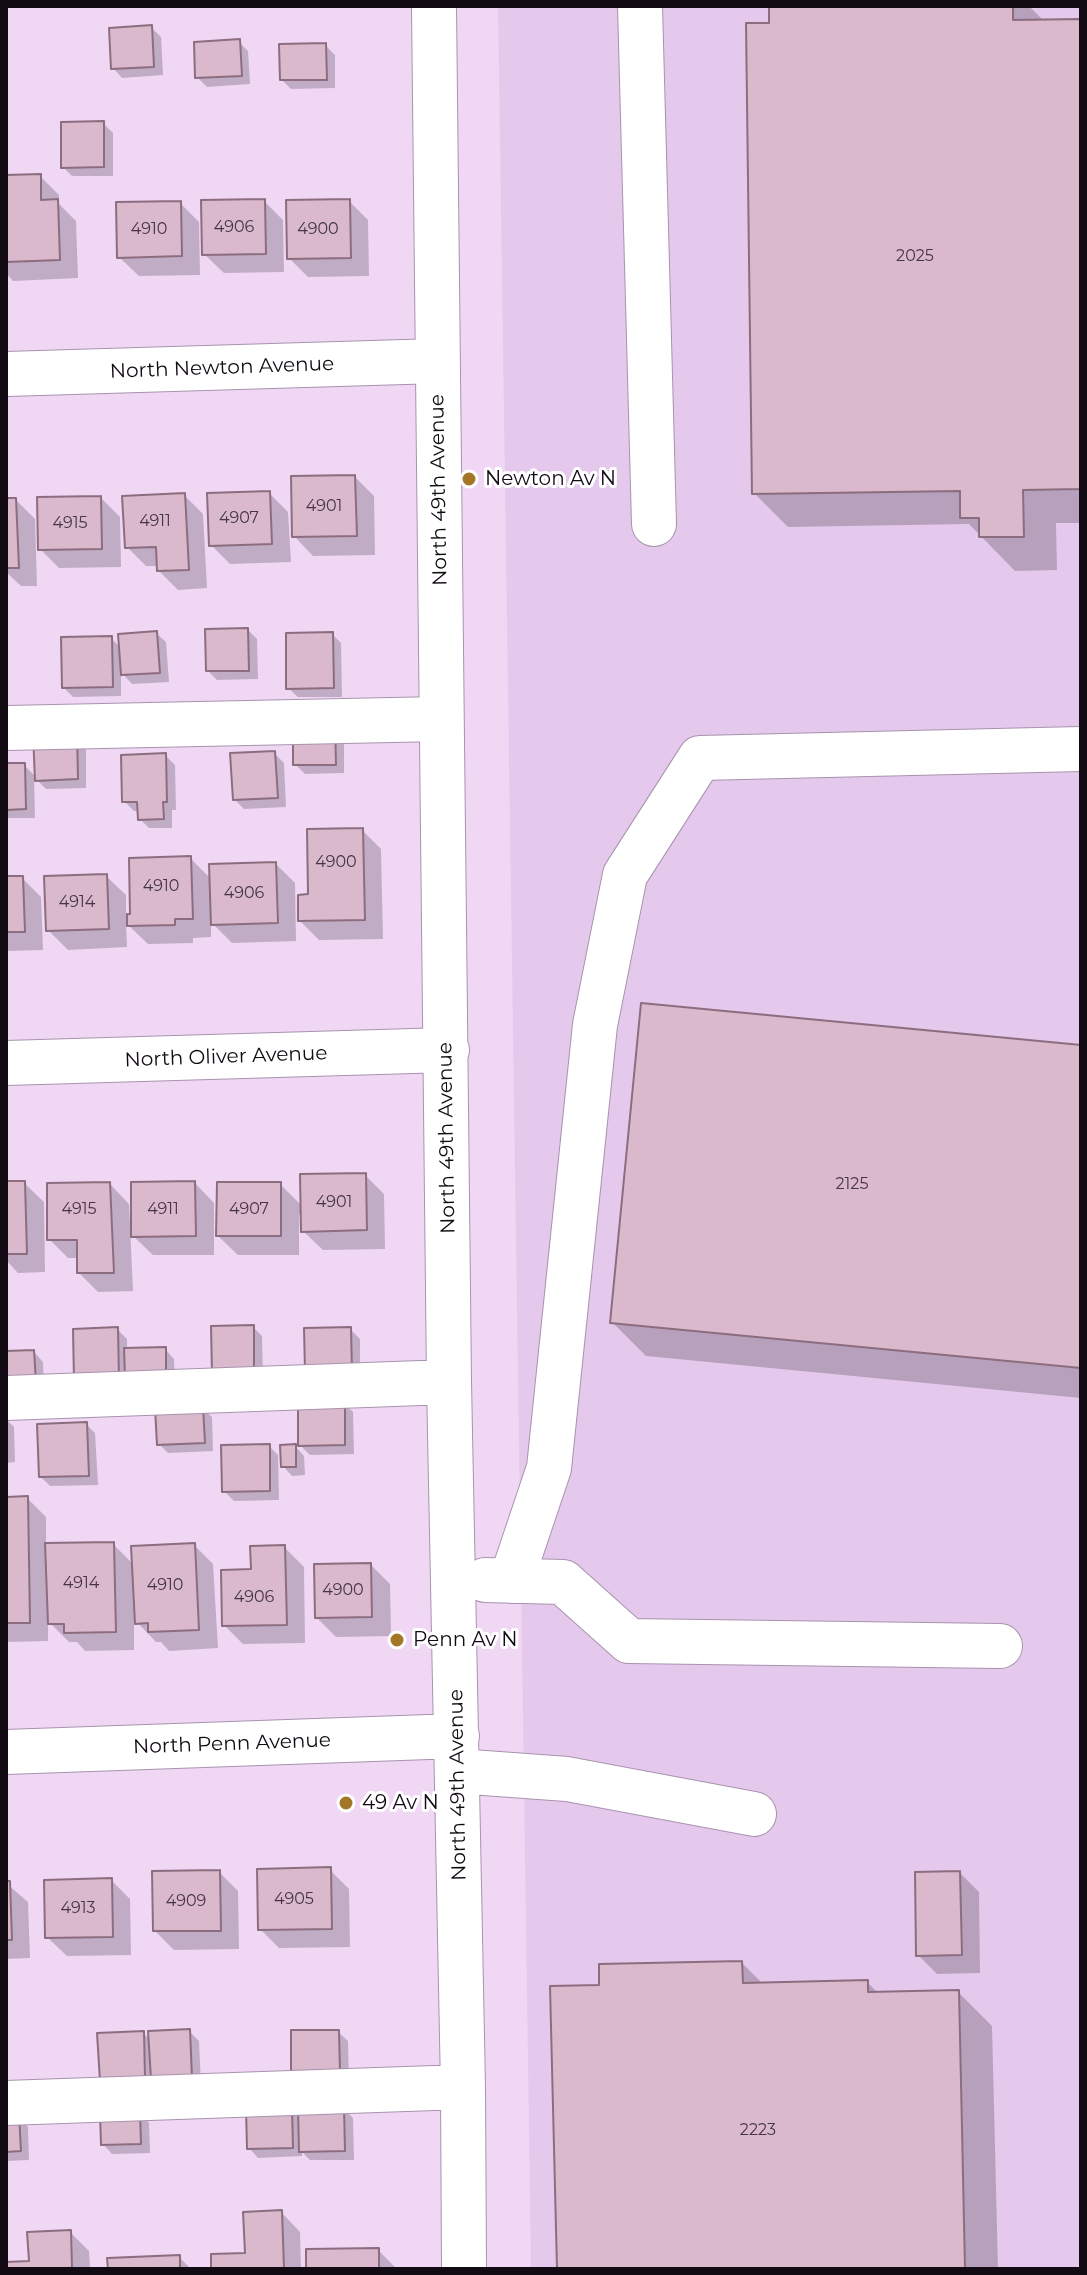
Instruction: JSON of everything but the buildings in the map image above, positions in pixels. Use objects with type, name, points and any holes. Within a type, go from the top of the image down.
[{"type":"street","name":"North 49th Avenue","points":[[434,6],[449,1382],[464,2269]]},
{"type":"street","points":[[640,6],[654,524]]},
{"type":"street","name":"North Newton Avenue","points":[[6,374],[438,361]]},
{"type":"street","points":[[6,728],[441,719]]},
{"type":"street","points":[[511,1581],[549,1468],[595,1025],[625,875],[700,758],[1081,749]]},
{"type":"street","name":"North Oliver Avenue","points":[[6,1063],[447,1050]]},
{"type":"street","points":[[6,1398],[449,1382]]},
{"type":"street","points":[[454,1579],[563,1582],[629,1641],[1000,1646]]},
{"type":"street","name":"North Penn Avenue","points":[[6,1752],[457,1754],[567,1779],[754,1814]]},
{"type":"street","points":[[6,2103],[463,2087]]},
{"type":"shaded area","points":[[498,6],[1081,6],[1081,2269],[531,2269]]},
{"type":"place","name":"Newton Av N","points":[[469,479]]},
{"type":"place","name":"Penn Av N","points":[[397,1640]]},
{"type":"place","name":"49 Av N","points":[[346,1803]]}]
